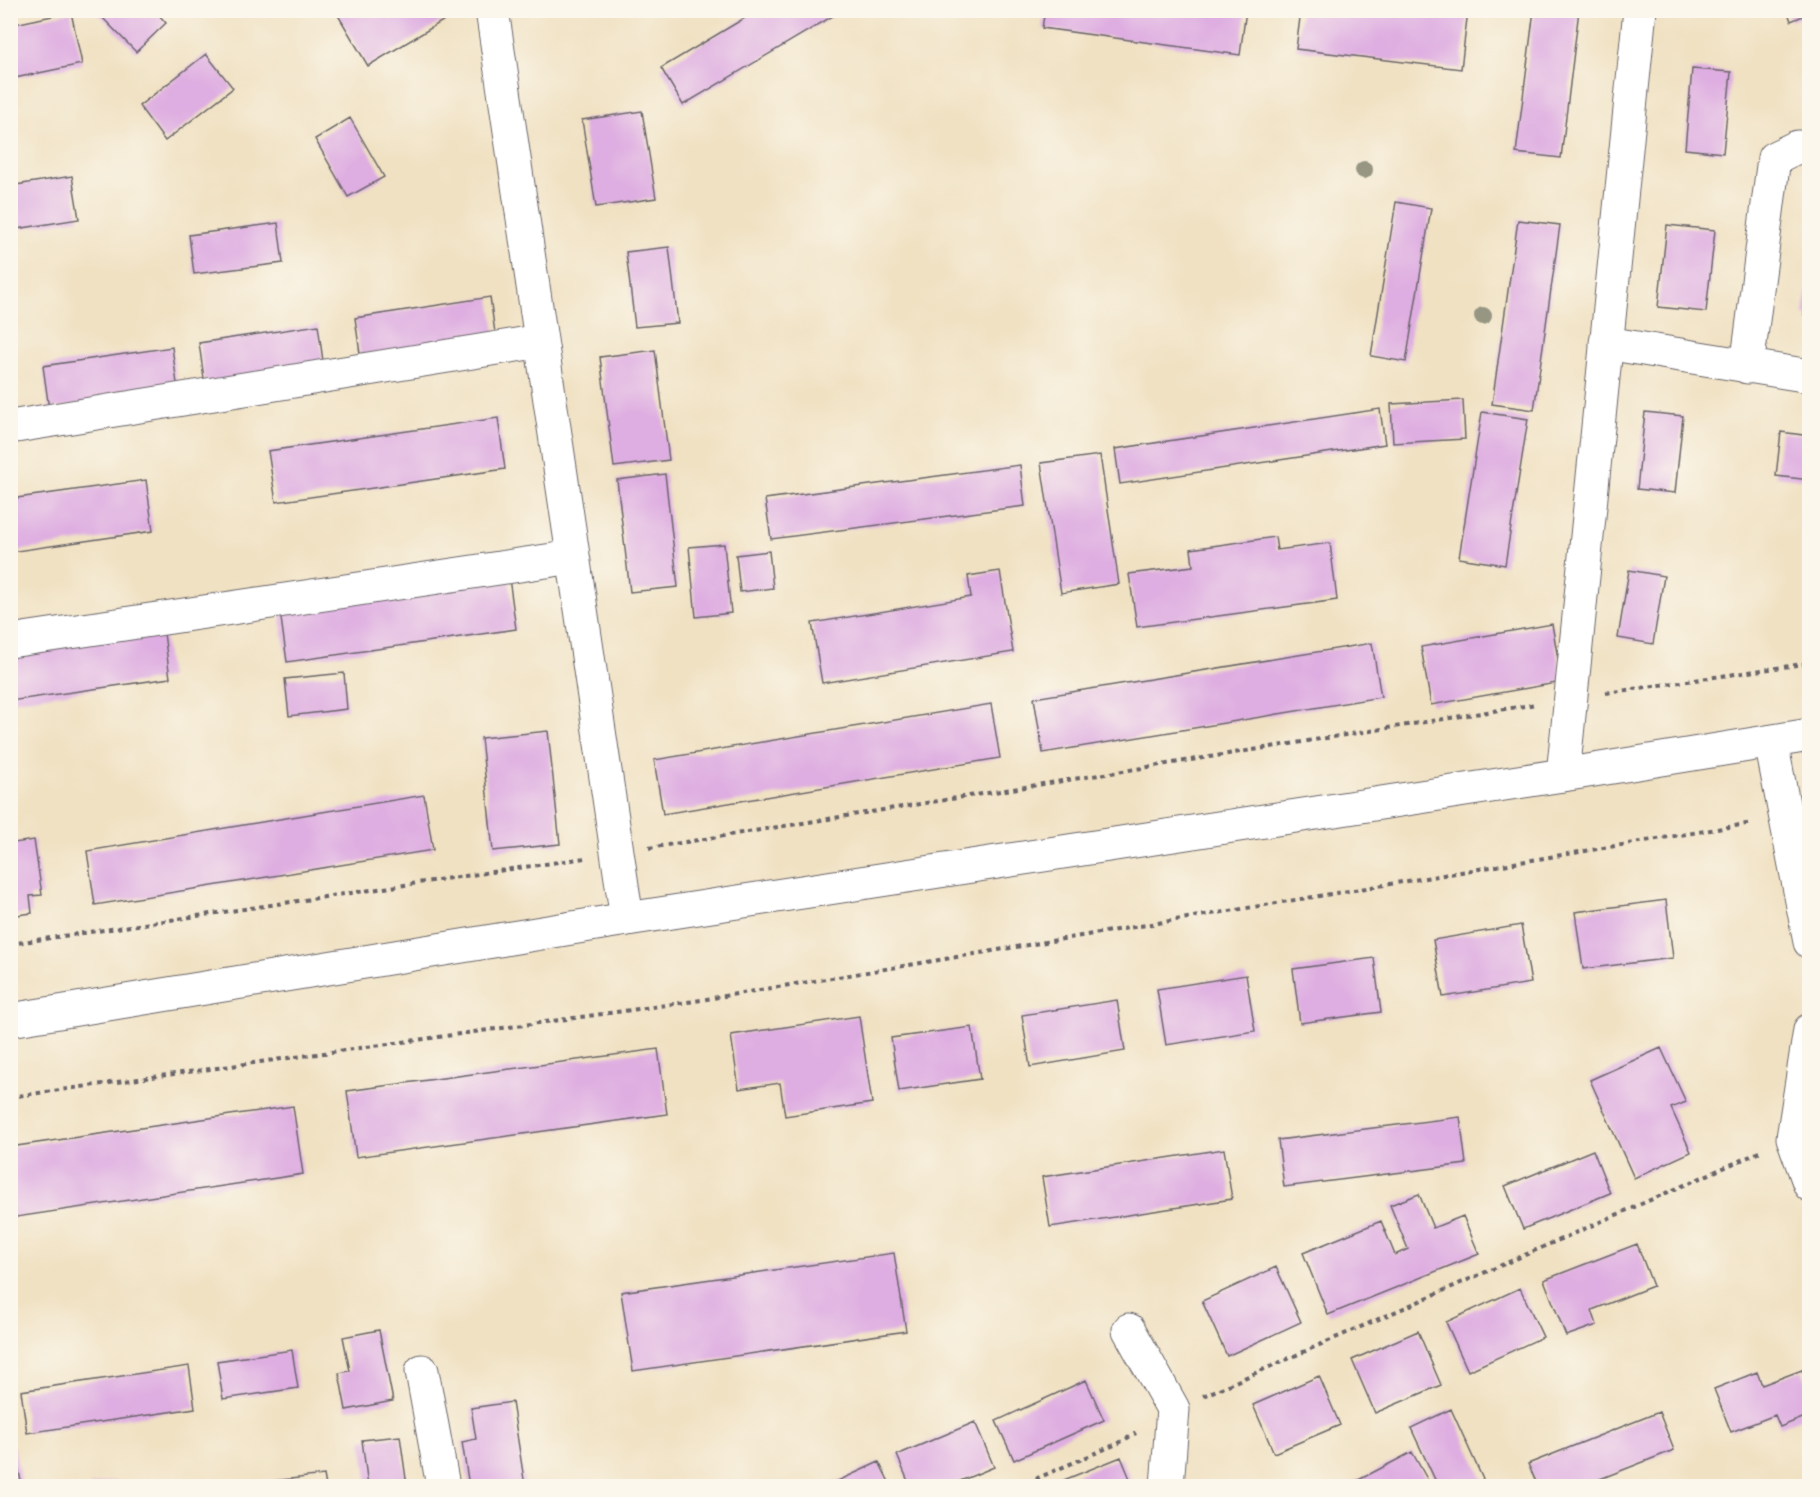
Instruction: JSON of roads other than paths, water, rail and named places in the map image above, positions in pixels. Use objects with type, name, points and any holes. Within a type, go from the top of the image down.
[{"type":"street","points":[[492,10],[627,920]]},
{"type":"street","points":[[1563,775],[1640,10]]},
{"type":"street","points":[[1747,367],[1774,158],[1797,147],[1809,148]]},
{"type":"street","points":[[10,428],[541,341]]},
{"type":"street","points":[[1606,343],[1809,376]]},
{"type":"street","points":[[10,641],[573,557]]},
{"type":"street","points":[[10,1020],[627,920],[1809,735]]},
{"type":"street","points":[[1771,742],[1809,942]]},
{"type":"street","points":[[1809,1030],[1793,1138],[1809,1185]]},
{"type":"street","points":[[1129,1330],[1173,1409],[1167,1486]]},
{"type":"street","points":[[422,1371],[443,1486]]}]
